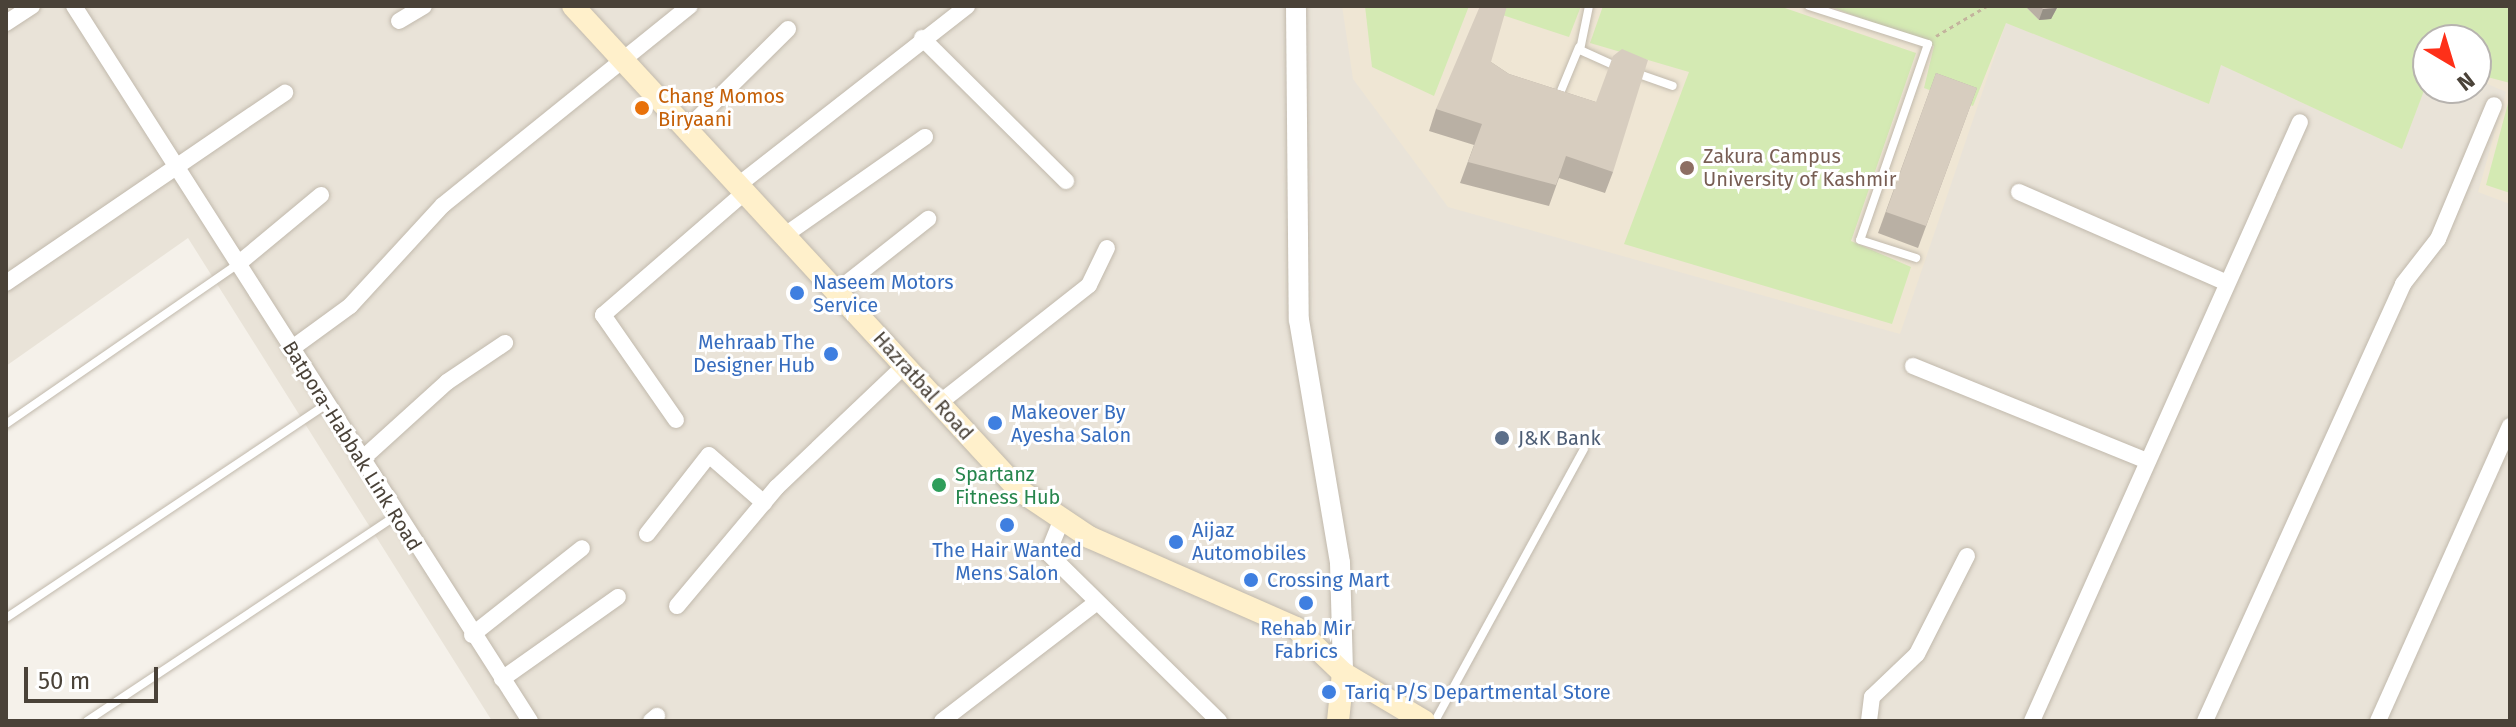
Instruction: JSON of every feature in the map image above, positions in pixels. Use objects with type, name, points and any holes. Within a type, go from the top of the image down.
[{"type":"main road","name":"Hazratbal Road","points":[[573,6],[685,131],[838,290],[1019,490],[1061,521],[1296,628],[1343,673],[1424,721]]},
{"type":"main road","points":[[1338,721],[1343,673]]},
{"type":"street","points":[[6,23],[32,6]]},
{"type":"street","name":"Batpora-Habbak Link Road","points":[[74,6],[325,405],[530,721]]},
{"type":"street","points":[[399,21],[424,6]]},
{"type":"street","points":[[291,349],[350,306],[443,205],[690,6]]},
{"type":"street","points":[[676,420],[603,315],[740,189],[922,38],[967,6]]},
{"type":"street","points":[[1296,6],[1299,320],[1340,563],[1343,673]]},
{"type":"street","points":[[685,131],[788,29]]},
{"type":"street","points":[[922,38],[1066,181]]},
{"type":"street","points":[[6,283],[285,93]]},
{"type":"street","points":[[2205,721],[2403,284],[2438,239],[2494,105]]},
{"type":"street","points":[[2032,721],[2300,122]]},
{"type":"street","points":[[785,235],[925,137]]},
{"type":"street","points":[[2019,192],[2227,283]]},
{"type":"street","points":[[238,264],[321,195]]},
{"type":"street","points":[[838,290],[928,219]]},
{"type":"street","points":[[938,404],[1089,285],[1107,248]]},
{"type":"street","points":[[361,460],[447,382],[505,343]]},
{"type":"street","points":[[677,606],[764,503],[905,365]]},
{"type":"street","points":[[1913,366],[2147,461]]},
{"type":"street","points":[[2378,721],[2510,426]]},
{"type":"street","points":[[647,534],[709,455],[764,503]]},
{"type":"street","points":[[1061,521],[1048,553],[1219,721]]},
{"type":"street","points":[[472,635],[582,548]]},
{"type":"street","points":[[1869,721],[1872,697],[1917,654],[1967,556]]},
{"type":"street","points":[[502,679],[618,597]]},
{"type":"street","points":[[942,721],[1096,603]]},
{"type":"lane","points":[[1557,101],[1579,47],[1589,6]]},
{"type":"lane","points":[[1809,6],[1928,44],[1860,240],[1916,258]]},
{"type":"lane","points":[[1579,47],[1673,86]]},
{"type":"lane","points":[[6,424],[238,264]]},
{"type":"lane","points":[[6,618],[325,405]]},
{"type":"lane","points":[[1435,721],[1584,449]]},
{"type":"lane","points":[[87,721],[396,516]]},
{"type":"path","points":[[1928,44],[1987,6]]},
{"type":"shaded area","points":[[6,6],[2510,6],[2510,721],[492,721],[188,238],[6,366]]},
{"type":"shaded area","name":"Zakura Campus University of Kashmir","points":[[1342,6],[2510,6],[2510,204],[2478,192],[2506,92],[2492,86],[2492,24],[2412,24],[2412,104],[2419,104],[2402,149],[2221,65],[2209,104],[2006,23],[1900,334],[1448,207],[1353,79]]},
{"type":"green space","points":[[1365,6],[1469,6],[1434,96],[1372,67]]},
{"type":"green space","points":[[1475,6],[1581,6],[1569,37]]},
{"type":"green space","points":[[1603,6],[1779,6],[1916,53],[1851,241],[1911,267],[1892,324],[1624,244],[1689,72],[1590,43]]},
{"type":"green space","points":[[1829,6],[2025,6],[2039,20],[2061,6],[2510,6],[2510,83],[2492,78],[2492,24],[2412,24],[2412,104],[2419,104],[2402,149],[2221,65],[2209,104],[2006,23],[1973,106],[1924,88],[1934,46]]},
{"type":"green space","points":[[2510,96],[2510,193],[2486,185]]},
{"type":"building","points":[[1480,6],[1507,6],[1491,62],[1509,74],[1596,102],[1613,56],[1622,49],[1648,60],[1613,172],[1566,156],[1556,185],[1468,162],[1482,124],[1436,109]]},
{"type":"building","points":[[1936,73],[1977,88],[1926,226],[1886,212]]},
{"type":"place","name":"Chang Momos Biryaani","points":[[642,108]]},
{"type":"place","name":"Zakura Campus University of Kashmir","points":[[1687,168]]},
{"type":"place","name":"Naseem Motors Service","points":[[797,293]]},
{"type":"place","name":"Mehraab The Designer Hub","points":[[831,354]]},
{"type":"place","name":"Makeover By Ayesha Salon","points":[[995,423]]},
{"type":"place","name":"J&K Bank","points":[[1502,438]]},
{"type":"place","name":"Spartanz Fitness Hub","points":[[939,485]]},
{"type":"place","name":"The Hair Wanted Mens Salon","points":[[1007,525]]},
{"type":"place","name":"Aijaz Automobiles","points":[[1176,542]]},
{"type":"place","name":"Crossing Mart","points":[[1251,580]]},
{"type":"place","name":"Rehab Mir Fabrics","points":[[1306,603]]},
{"type":"place","name":"Tariq P/S Departmental Store","points":[[1329,692]]}]
